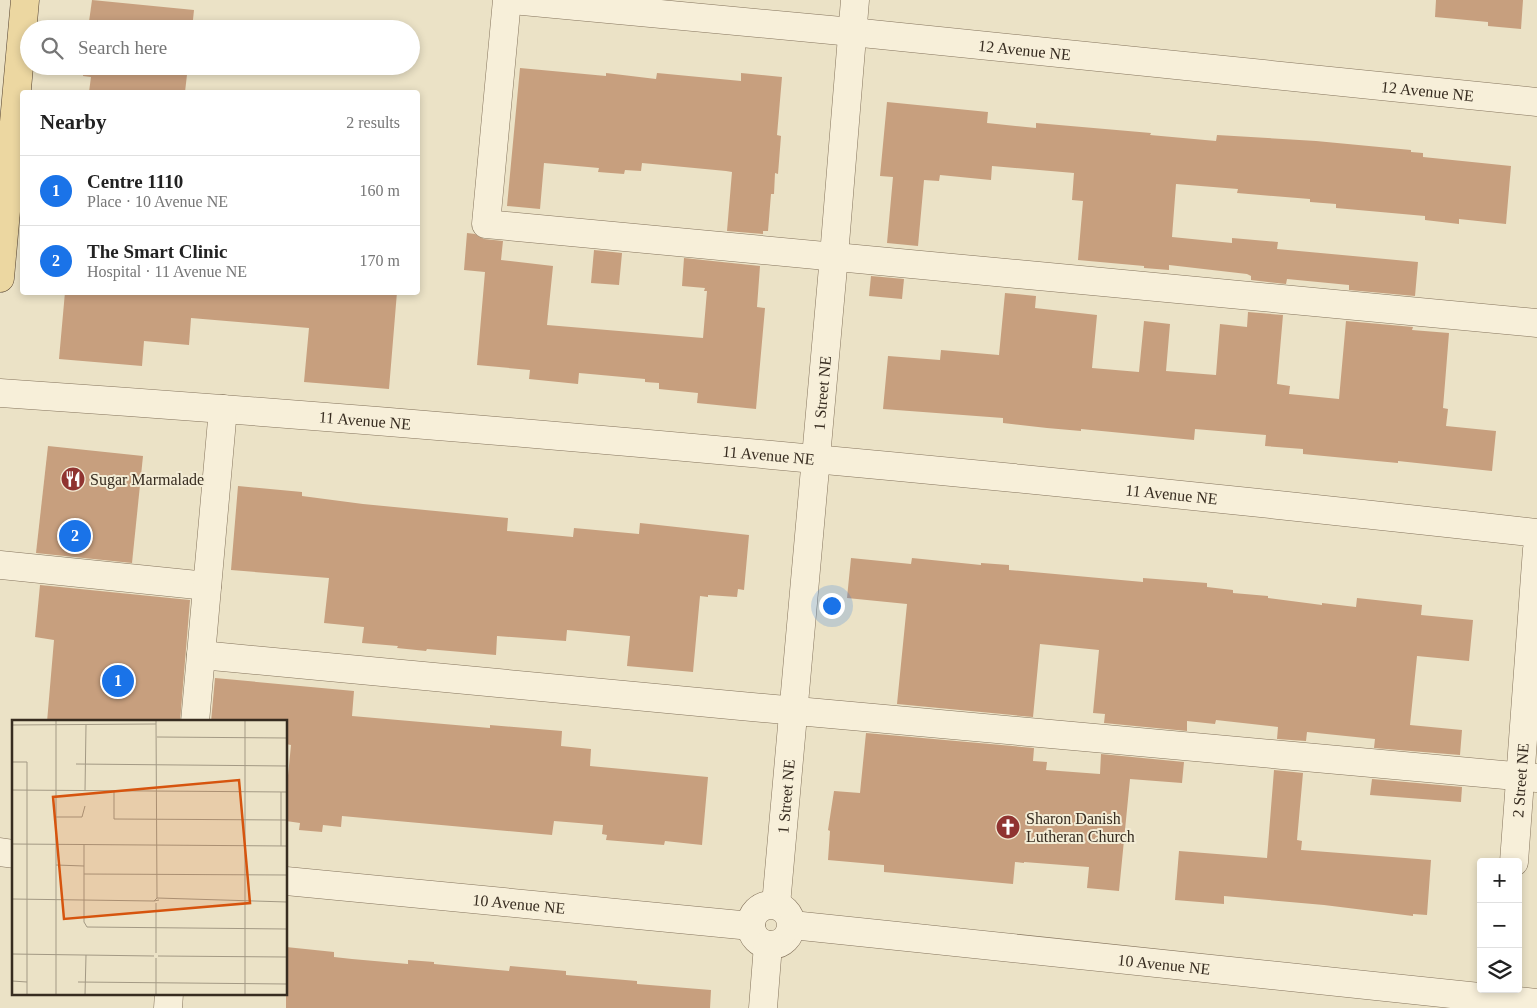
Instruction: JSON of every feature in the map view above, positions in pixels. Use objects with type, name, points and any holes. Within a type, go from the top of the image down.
[{"type":"main road","points":[[24,20],[25,0]]},
{"type":"main road","points":[[20,90],[21,75]]},
{"type":"main road","points":[[0,278],[16,171],[20,95]]},
{"type":"street","points":[[507,0],[486,224],[1537,323]]},
{"type":"street","name":"12 Avenue NE","points":[[512,0],[852,32],[1537,102]]},
{"type":"street","name":"1 Street NE","points":[[784,915],[794,711],[834,256],[854,0]]},
{"type":"street","name":"11 Avenue NE","points":[[0,393],[223,409],[816,458],[1537,533]]},
{"type":"street","points":[[195,720],[223,409]]},
{"type":"street","name":"2 Street NE","points":[[1515,858],[1529,777],[1537,549]]},
{"type":"street","points":[[0,565],[207,586]]},
{"type":"street","points":[[201,655],[794,711],[1529,777]]},
{"type":"street","name":"10 Avenue NE","points":[[288,881],[759,935]]},
{"type":"street","points":[[759,935],[776,945],[790,933],[784,915],[769,904],[762,906],[752,917],[759,935],[763,1008]]},
{"type":"street","name":"10 Avenue NE","points":[[784,915],[1537,1003]]},
{"type":"building","points":[[92,0],[194,10],[193,20],[89,20]]},
{"type":"building","points":[[1436,0],[1523,0],[1521,29],[1488,26],[1488,22],[1435,17]]},
{"type":"building","points":[[520,68],[606,76],[606,73],[656,79],[657,73],[741,81],[741,73],[782,77],[777,135],[781,136],[778,174],[775,173],[774,194],[771,194],[768,231],[763,231],[763,234],[727,231],[732,172],[726,171],[642,163],[641,171],[625,170],[624,174],[598,172],[599,168],[544,163],[540,209],[507,206]]},
{"type":"building","points":[[187,75],[185,90],[89,90],[91,77],[83,76]]},
{"type":"building","points":[[887,102],[988,112],[987,123],[1036,128],[1036,123],[1216,141],[1217,135],[1316,141],[1411,150],[1411,152],[1423,153],[1423,157],[1511,166],[1506,224],[1459,219],[1459,224],[1425,220],[1425,216],[1336,208],[1336,204],[1310,202],[1310,199],[1237,193],[1238,189],[1176,184],[1172,237],[1232,243],[1232,238],[1278,242],[1277,249],[1418,262],[1415,296],[1349,290],[1349,285],[1287,279],[1286,284],[1251,280],[1251,276],[1247,274],[1169,265],[1169,270],[1144,268],[1144,266],[1078,260],[1083,201],[1072,200],[1074,173],[992,166],[991,180],[940,175],[939,181],[924,180],[918,246],[887,243],[893,177],[880,176]]},
{"type":"building","points":[[467,233],[475,234],[484,239],[503,241],[501,260],[553,266],[547,325],[703,338],[707,291],[704,291],[705,288],[682,286],[684,258],[760,266],[757,307],[765,308],[756,409],[697,403],[698,393],[659,389],[659,383],[645,382],[645,379],[579,373],[578,384],[529,379],[530,370],[477,365],[485,272],[464,270]]},
{"type":"building","points":[[594,250],[622,253],[619,285],[591,283]]},
{"type":"building","points":[[871,276],[904,279],[902,299],[869,296]]},
{"type":"building","points":[[1005,293],[1036,296],[1035,308],[1097,315],[1092,368],[1139,372],[1144,321],[1170,324],[1166,371],[1216,375],[1220,324],[1247,327],[1248,312],[1283,315],[1277,384],[1290,386],[1289,394],[1339,399],[1346,321],[1413,327],[1412,330],[1449,333],[1443,408],[1448,409],[1446,426],[1496,431],[1492,471],[1398,461],[1398,463],[1303,454],[1303,449],[1265,446],[1266,435],[1195,429],[1194,440],[1003,423],[1003,418],[883,409],[888,356],[940,360],[941,350],[999,355]]},
{"type":"building","points":[[65,295],[397,295],[389,389],[304,382],[309,328],[191,318],[189,345],[144,341],[142,366],[59,359]]},
{"type":"building","points":[[48,446],[143,456],[132,563],[36,553]]},
{"type":"building","points":[[238,486],[302,492],[302,496],[363,504],[508,518],[507,531],[573,537],[574,528],[639,534],[640,523],[749,535],[744,590],[738,589],[737,597],[700,596],[693,672],[627,666],[630,636],[567,630],[566,641],[497,636],[496,655],[427,649],[426,651],[362,643],[364,627],[324,623],[329,578],[231,570]]},
{"type":"building","points":[[851,558],[911,564],[912,558],[981,565],[981,563],[1009,565],[1009,570],[1143,582],[1143,578],[1207,583],[1207,587],[1233,590],[1233,593],[1268,596],[1268,598],[1322,605],[1322,603],[1356,607],[1357,598],[1422,605],[1421,615],[1473,620],[1469,661],[1417,656],[1410,725],[1462,730],[1460,755],[1374,748],[1375,739],[1307,732],[1306,741],[1277,739],[1278,727],[1216,720],[1215,724],[1187,721],[1187,731],[1104,723],[1105,714],[1093,713],[1099,650],[1040,644],[1033,717],[897,704],[907,604],[847,598]]},
{"type":"building","points":[[40,585],[190,600],[180,720],[47,720],[54,640],[35,637]]},
{"type":"building","points":[[215,678],[354,691],[352,716],[490,728],[490,725],[562,731],[561,746],[591,749],[590,766],[708,777],[702,845],[665,841],[664,845],[606,840],[607,835],[602,834],[603,825],[554,821],[552,835],[342,816],[341,827],[323,825],[322,832],[299,830],[300,823],[288,821],[288,776],[291,745],[288,744],[288,720],[211,720]]},
{"type":"building","points":[[866,733],[1034,748],[1033,761],[1047,762],[1046,770],[1100,774],[1101,754],[1184,762],[1182,783],[1130,779],[1119,891],[1087,888],[1089,867],[1015,862],[1013,884],[884,872],[884,865],[828,860],[830,831],[828,830],[834,791],[860,793]]},
{"type":"building","points":[[1274,770],[1303,773],[1297,840],[1302,841],[1301,850],[1431,860],[1427,915],[1413,914],[1413,916],[1324,905],[1224,896],[1224,904],[1175,900],[1179,851],[1267,858]]},
{"type":"building","points":[[1372,779],[1462,787],[1461,802],[1370,795]]},
{"type":"building","points":[[288,947],[334,952],[334,957],[352,959],[408,964],[408,960],[509,971],[510,966],[566,971],[566,975],[637,981],[637,984],[711,990],[710,1008],[286,1008],[286,996],[288,996]]},
{"type":"place","name":"Sugar Marmalade","points":[[73,479]]},
{"type":"place","name":"The Smart Clinic","points":[[75,536]]},
{"type":"place","name":"Centre 1110","points":[[118,681]]},
{"type":"place","name":"Sharon Danish Lutheran Church","points":[[1008,827]]}]
